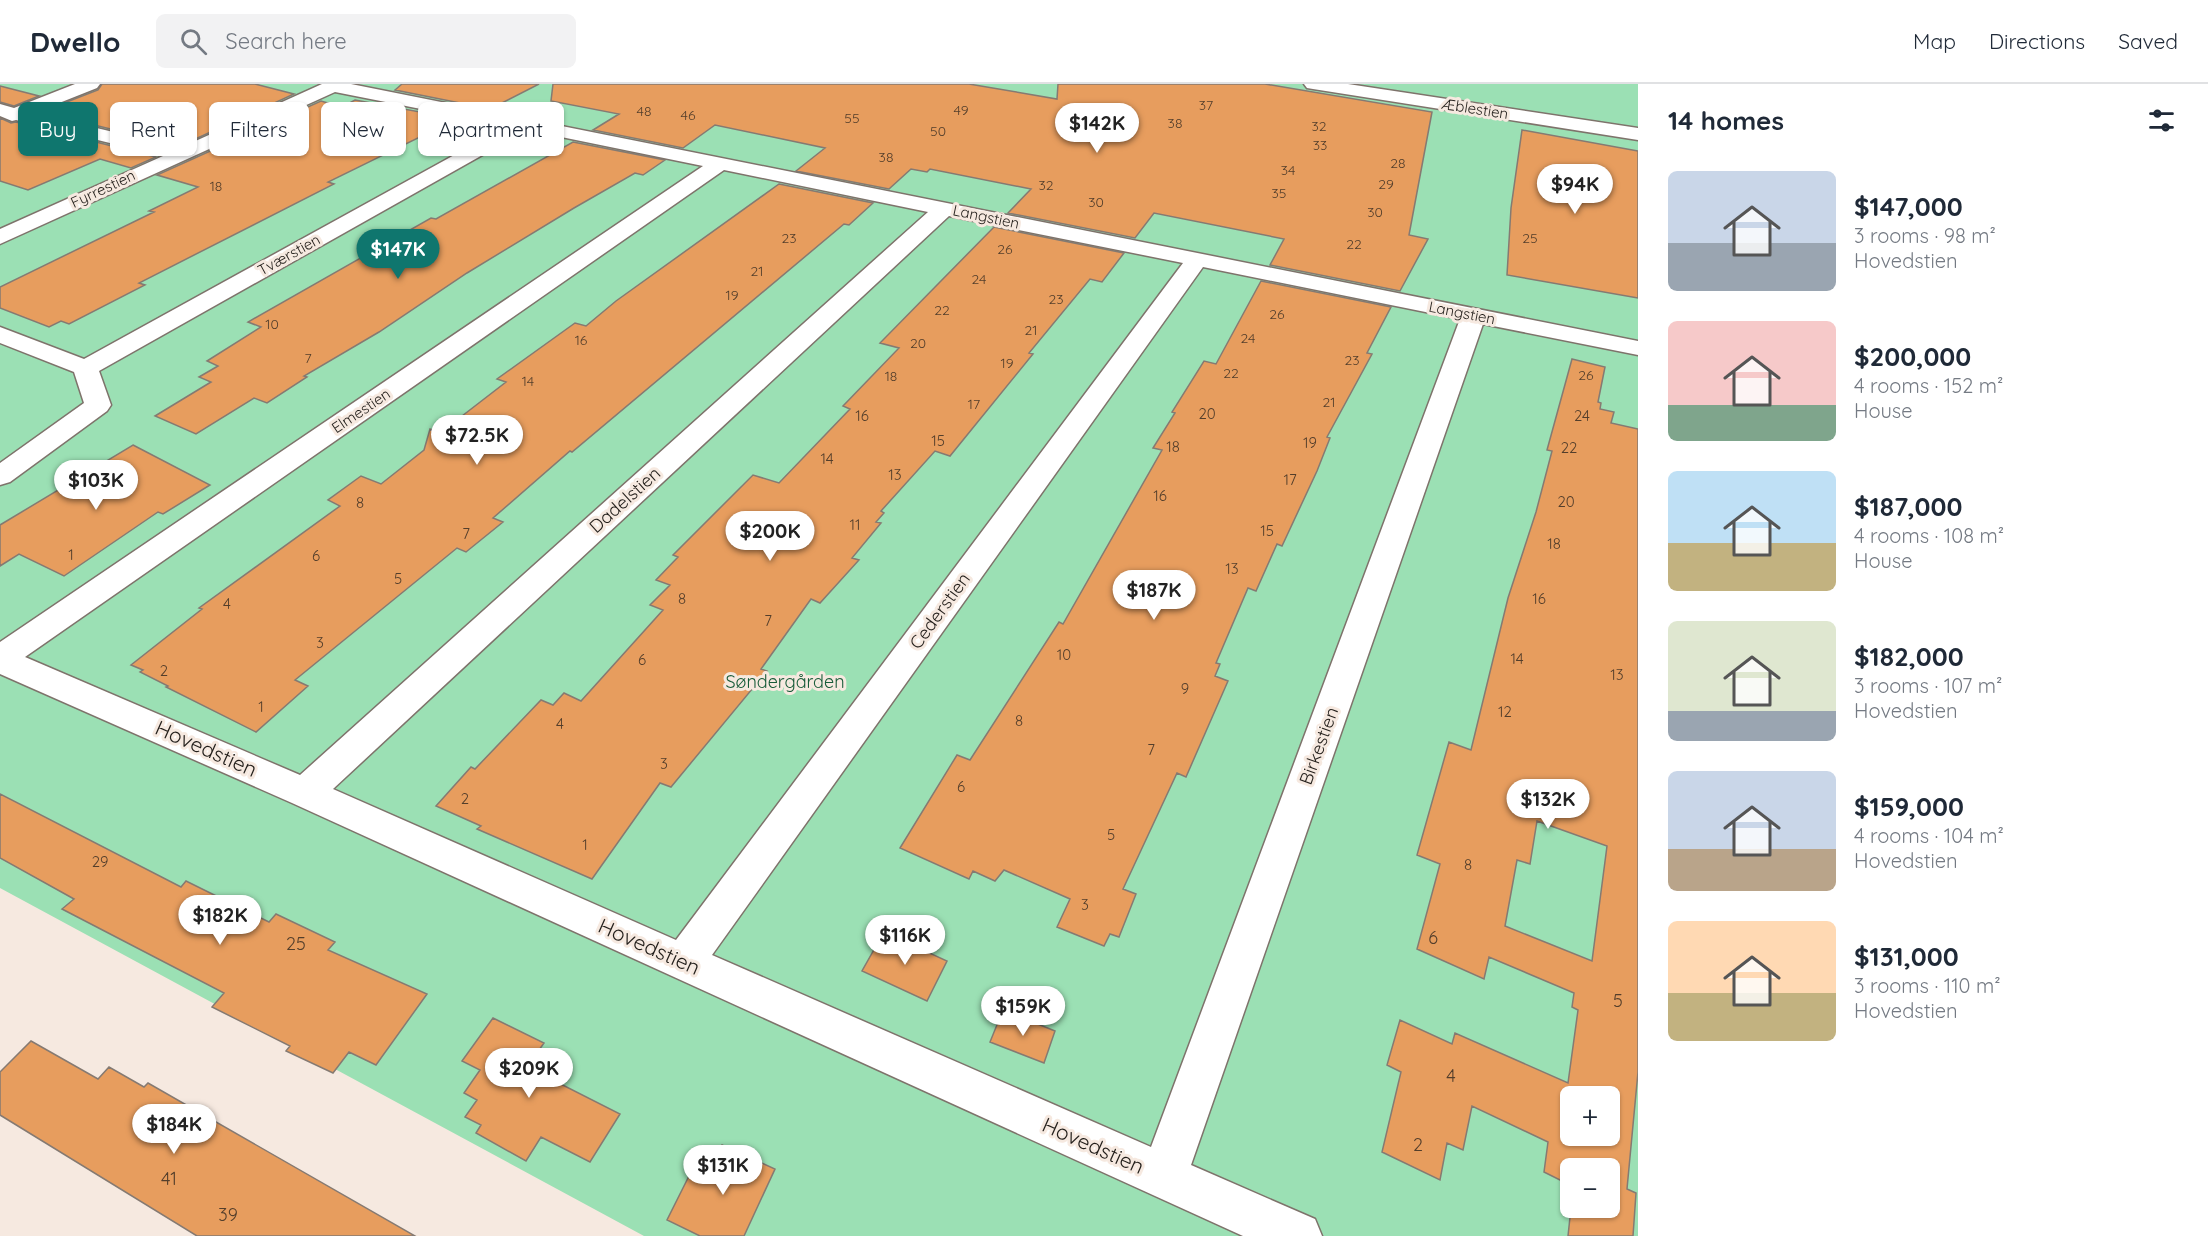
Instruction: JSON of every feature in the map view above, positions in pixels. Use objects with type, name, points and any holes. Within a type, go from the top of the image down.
[{"type":"street","points":[[5,115],[91,84]]},
{"type":"street","name":"Æblestien","points":[[1313,84],[1638,134]]},
{"type":"street","name":"Langstien","points":[[335,85],[418,102]]},
{"type":"street","name":"Fyrrestien","points":[[197,146],[335,85]]},
{"type":"street","points":[[5,115],[110,138]]},
{"type":"street","name":"Langstien","points":[[564,132],[1638,348]]},
{"type":"street","name":"Fyrrestien","points":[[0,237],[176,156]]},
{"type":"street","name":"Tværstien","points":[[85,368],[467,156]]},
{"type":"street","name":"Elmestien","points":[[0,659],[721,163]]},
{"type":"street","name":"Dadelstien","points":[[305,793],[945,208]]},
{"type":"street","name":"Cederstien","points":[[683,963],[1197,260]]},
{"type":"street","name":"Birkestien","points":[[1163,1177],[1474,315]]},
{"type":"street","points":[[0,334],[85,368],[98,405],[0,476]]},
{"type":"street","name":"Hovedstien","points":[[0,659],[1298,1236]]},
{"type":"green space","name":"Søndergården","points":[[0,84],[1638,84],[1638,1236],[644,1236],[0,888]]},
{"type":"building","points":[[102,84],[255,84],[294,94],[276,102],[209,102],[209,133],[197,138],[197,102],[110,102],[110,129],[98,126],[98,102],[67,102],[98,90]]},
{"type":"building","points":[[402,84],[539,84],[504,102],[455,102],[395,90]]},
{"type":"building","points":[[553,84],[969,84],[1057,99],[1058,84],[1265,84],[1432,112],[1409,235],[1428,239],[1400,291],[1270,265],[1284,239],[1154,213],[1135,238],[1008,213],[1031,189],[930,169],[927,172],[911,169],[889,189],[796,171],[825,148],[715,125],[683,148],[593,130],[619,114],[551,101]]},
{"type":"building","points":[[0,86],[39,96],[18,102],[14,106],[0,102]]},
{"type":"building","points":[[321,101],[324,102],[321,102],[321,156],[381,156],[328,182],[334,184],[139,283],[145,285],[69,324],[61,321],[49,327],[0,308],[0,287],[154,212],[149,211],[198,187],[157,175],[209,152],[209,156],[309,156],[309,106]]},
{"type":"building","points":[[406,109],[418,112],[418,138],[406,144]]},
{"type":"building","points":[[0,118],[11,123],[18,122],[18,156],[98,156],[98,142],[110,146],[110,156],[156,157],[131,168],[100,159],[28,190],[0,181]]},
{"type":"building","points":[[1522,130],[1638,151],[1638,298],[1507,275],[1511,208]]},
{"type":"building","points":[[573,142],[665,160],[643,175],[635,173],[467,273],[379,332],[304,376],[307,377],[267,403],[254,398],[196,434],[155,416],[211,382],[199,377],[218,366],[207,361],[261,327],[248,322],[431,218],[436,219],[548,156],[564,156],[564,147]]},
{"type":"building","points":[[779,184],[873,203],[849,225],[844,224],[572,452],[570,451],[493,518],[503,522],[466,552],[457,548],[295,680],[308,686],[256,732],[166,687],[168,686],[131,665],[202,609],[199,608],[340,506],[328,500],[361,476],[381,484],[424,450],[430,429],[440,433],[506,382],[497,379],[575,323],[586,326],[616,301]]},
{"type":"building","points":[[994,227],[1124,253],[1102,282],[1090,279],[1029,353],[1033,354],[950,456],[935,451],[881,511],[884,513],[876,522],[881,523],[852,558],[859,560],[820,603],[811,599],[761,669],[767,671],[671,787],[660,783],[592,879],[477,829],[481,826],[436,806],[471,767],[475,769],[541,700],[553,705],[564,693],[581,701],[663,610],[650,605],[670,585],[656,580],[678,557],[673,555],[753,475],[779,483],[850,409],[843,406],[899,348],[880,343]]},
{"type":"building","points":[[1261,281],[1391,307],[1367,353],[1372,354],[1327,437],[1330,438],[1317,471],[1282,546],[1277,544],[1256,591],[1248,588],[1216,663],[1220,664],[1215,676],[1228,681],[1186,777],[1177,773],[1123,889],[1136,894],[1119,937],[1110,934],[1104,946],[1057,927],[1070,899],[1004,870],[995,881],[973,871],[969,879],[900,848],[957,755],[970,760],[1059,622],[1063,624],[1162,450],[1153,448],[1175,413],[1172,412],[1204,361],[1216,364]]},
{"type":"building","points":[[1572,359],[1605,367],[1598,402],[1601,403],[1600,409],[1614,412],[1611,423],[1638,429],[1638,1072],[1627,1189],[1636,1193],[1633,1236],[1568,1236],[1570,1218],[1620,1218],[1620,1158],[1560,1158],[1560,1180],[1544,1172],[1548,1142],[1472,1106],[1463,1150],[1447,1143],[1440,1180],[1382,1152],[1401,1072],[1387,1065],[1400,1020],[1452,1044],[1455,1033],[1568,1083],[1578,1010],[1572,1007],[1574,993],[1489,957],[1484,979],[1417,949],[1440,864],[1417,855],[1449,742],[1471,750],[1508,598],[1536,512],[1552,451],[1547,450]],"holes":[[[1537,821],[1607,846],[1592,961],[1505,926],[1517,860],[1530,864]]]},
{"type":"building","points":[[133,445],[210,485],[163,514],[158,512],[64,576],[19,554],[0,566],[0,525]]},
{"type":"building","points":[[0,794],[181,887],[186,881],[269,922],[276,914],[335,942],[328,950],[427,994],[376,1065],[349,1052],[333,1073],[286,1051],[290,1046],[212,1007],[224,993],[62,909],[74,899],[0,858]]},
{"type":"building","points":[[884,932],[947,961],[927,1001],[862,971]]},
{"type":"building","points":[[1003,1010],[1055,1031],[1044,1063],[990,1042]]},
{"type":"building","points":[[493,1018],[544,1043],[527,1067],[620,1114],[590,1162],[541,1137],[526,1161],[476,1133],[481,1125],[465,1117],[477,1100],[464,1093],[480,1070],[462,1061]]},
{"type":"building","points":[[31,1041],[98,1079],[109,1067],[144,1087],[148,1083],[415,1236],[197,1236],[0,1115],[0,1072]]},
{"type":"building","points":[[722,1145],[775,1169],[744,1236],[700,1236],[667,1220],[690,1174],[704,1181]]}]
